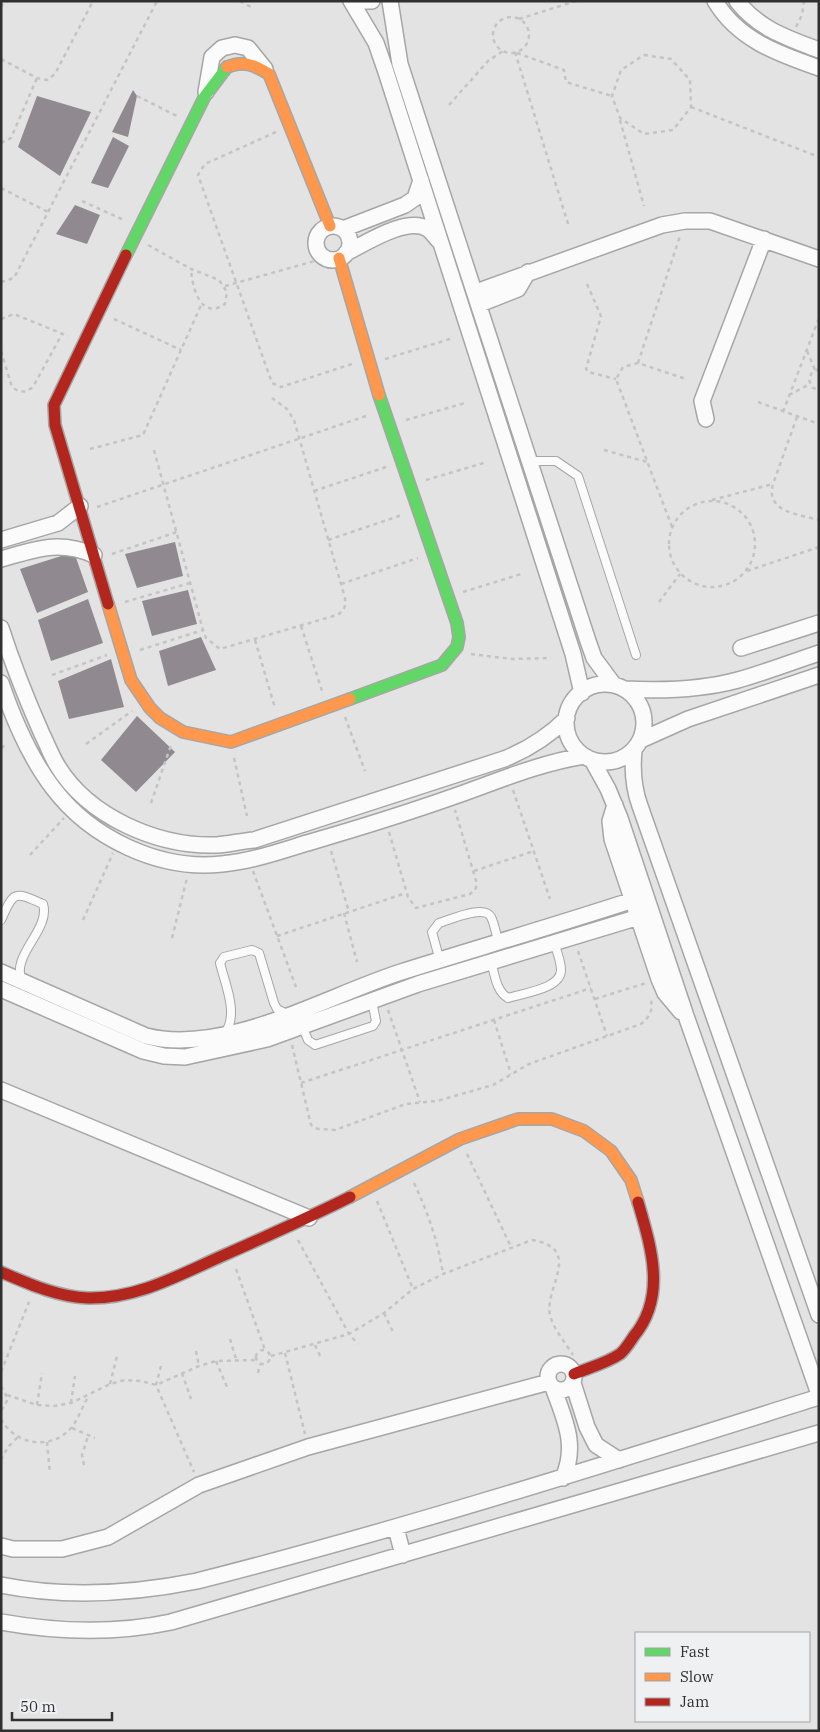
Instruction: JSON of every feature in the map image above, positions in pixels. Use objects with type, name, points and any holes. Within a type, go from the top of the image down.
[{"type":"street","points":[[351,1],[376,43],[573,654],[582,693]]},
{"type":"street","points":[[358,1],[372,1]]},
{"type":"street","points":[[390,1],[400,64],[594,658],[619,687],[635,698],[642,711],[644,726],[637,745],[632,769],[637,797],[817,1311],[792,1318]]},
{"type":"street","points":[[715,1],[731,22],[748,37],[767,49],[819,68]]},
{"type":"street","points":[[737,1],[759,24],[790,40],[819,50]]},
{"type":"street","points":[[235,45],[248,48],[269,74],[289,127],[336,228],[349,238],[337,256],[368,361],[448,597],[460,638],[456,652],[442,665],[231,742],[202,740],[176,730],[158,718],[144,703],[131,680],[56,424],[54,405],[98,311],[206,96],[212,57],[222,48],[235,45]]},
{"type":"street","points":[[421,180],[415,198],[405,205],[336,228],[323,229],[316,241],[317,248],[337,256],[394,229],[412,226],[428,229],[440,242]]},
{"type":"street","points":[[478,298],[518,290],[528,272],[662,225],[685,221],[710,222],[819,259]]},
{"type":"street","points":[[706,419],[702,401],[764,239]]},
{"type":"street","points":[[1,540],[58,523],[81,509]]},
{"type":"street","points":[[1,559],[48,546],[80,549],[95,557]]},
{"type":"street","points":[[741,648],[819,623]]},
{"type":"street","points":[[1,628],[20,686],[57,765],[74,786],[94,805],[117,820],[142,832],[179,842],[217,845],[254,840],[504,759],[527,749],[549,736],[567,718]]},
{"type":"street","points":[[1,1585],[41,1591],[80,1593],[135,1591],[166,1587],[227,1574],[396,1528],[562,1478],[819,1395],[686,1016],[615,804],[588,758],[574,746],[568,733],[567,718],[570,708],[582,693],[597,686],[653,690],[710,686],[738,680],[819,653]]},
{"type":"street","points":[[1,683],[32,753],[52,788],[72,810],[94,828],[118,843],[153,857],[191,864],[220,865],[250,861],[386,819],[532,767],[588,758],[607,763],[622,759],[637,745],[688,719],[819,675]]},
{"type":"street","points":[[615,804],[611,812],[610,830],[639,918],[665,993],[686,1016]]},
{"type":"street","points":[[1,989],[144,1051],[164,1056],[185,1057],[206,1054],[295,1021],[399,973],[499,944],[633,900]]},
{"type":"street","points":[[1,972],[146,1036],[164,1040],[183,1041],[265,1024],[295,1021],[378,999],[491,962],[639,918]]},
{"type":"street","points":[[1,1090],[309,1218]]},
{"type":"street","points":[[1,1272],[35,1287],[69,1297],[92,1300],[117,1298],[143,1291],[309,1218],[460,1139],[518,1118],[552,1119],[584,1131],[611,1151],[631,1180],[649,1238],[655,1270],[652,1301],[640,1329],[620,1354],[576,1376],[566,1389],[551,1384],[308,1447],[200,1485],[108,1537],[62,1549],[13,1550],[1,1546]]},
{"type":"street","points":[[562,1478],[571,1454],[569,1433],[551,1384],[550,1370],[560,1364],[566,1365],[576,1376],[587,1427],[596,1445],[619,1460]]},
{"type":"street","points":[[1,1622],[76,1630],[139,1629],[403,1555],[819,1433]]},
{"type":"street","points":[[396,1528],[403,1555]]},
{"type":"lane","points":[[530,462],[556,461],[578,476],[636,656]]},
{"type":"lane","points":[[1,920],[15,894],[20,894],[44,904],[44,915],[21,965],[20,976],[22,981]]},
{"type":"lane","points":[[440,961],[432,932],[433,927],[439,923],[478,911],[487,913],[490,916],[499,944]]},
{"type":"lane","points":[[491,962],[499,988],[502,994],[508,998],[555,984],[560,977],[562,969],[554,943]]},
{"type":"lane","points":[[225,1033],[230,1027],[232,1012],[220,963],[224,957],[252,950],[260,953],[274,1003],[283,1013],[295,1021],[308,1040],[315,1045],[373,1026],[376,1021],[378,999]]},
{"type":"path","points":[[1,7],[4,1]]},
{"type":"path","points":[[1,59],[37,78],[47,80],[55,74],[93,1]]},
{"type":"path","points":[[1,282],[14,278],[157,1]]},
{"type":"path","points":[[240,1],[251,7]]},
{"type":"path","points":[[576,1],[519,19],[506,18],[496,24],[493,36],[498,48],[503,51],[515,52],[564,70],[566,82],[612,96]]},
{"type":"path","points":[[790,40],[802,15],[804,1]]},
{"type":"path","points":[[515,52],[526,46],[529,34],[527,28],[519,19]]},
{"type":"path","points":[[449,105],[488,61],[503,51]]},
{"type":"path","points":[[515,52],[569,227]]},
{"type":"path","points":[[620,118],[644,134],[673,130],[691,107],[690,80],[671,59],[644,56],[621,70],[612,96],[620,118],[644,206]]},
{"type":"path","points":[[1,143],[11,138],[37,78]]},
{"type":"path","points":[[137,96],[191,124]]},
{"type":"path","points":[[691,107],[819,157]]},
{"type":"path","points":[[289,127],[205,164],[198,175],[268,378],[276,386],[282,387],[450,339]]},
{"type":"path","points":[[1,188],[48,212]]},
{"type":"path","points":[[82,200],[137,232],[191,269],[212,276],[225,286],[227,299],[225,304],[219,308],[213,308],[202,303],[193,290],[191,269]]},
{"type":"path","points":[[638,363],[685,221]]},
{"type":"path","points":[[225,286],[337,256]]},
{"type":"path","points":[[587,284],[601,316],[586,369],[588,372],[616,379]]},
{"type":"path","points":[[90,449],[143,435],[202,303]]},
{"type":"path","points":[[98,311],[181,350]]},
{"type":"path","points":[[1,319],[14,314],[62,334],[33,387],[28,391],[22,392],[12,387],[1,350]]},
{"type":"path","points":[[783,412],[819,318]]},
{"type":"path","points":[[806,350],[817,369],[810,376],[810,384]]},
{"type":"path","points":[[616,379],[623,367],[638,363],[686,379]]},
{"type":"path","points":[[616,379],[672,527]]},
{"type":"path","points":[[789,395],[810,384]]},
{"type":"path","points":[[810,384],[819,390]]},
{"type":"path","points":[[154,450],[206,638],[220,649],[301,626],[342,611],[346,605],[342,584],[300,439],[291,414],[272,398]]},
{"type":"path","points":[[758,402],[819,424]]},
{"type":"path","points":[[390,424],[465,403]]},
{"type":"path","points":[[81,509],[384,410]]},
{"type":"path","points":[[797,416],[773,484],[771,492],[772,501],[778,508],[819,520]]},
{"type":"path","points":[[604,450],[647,462]]},
{"type":"path","points":[[314,491],[402,462]]},
{"type":"path","points":[[410,485],[487,462]]},
{"type":"path","points":[[773,484],[688,508],[672,527],[669,543],[672,560],[680,574],[701,586],[726,585],[746,571],[819,548]]},
{"type":"path","points":[[711,500],[735,506],[751,524],[756,548],[746,571]]},
{"type":"path","points":[[328,540],[418,509]]},
{"type":"path","points":[[95,557],[176,532]]},
{"type":"path","points":[[342,584],[433,553]]},
{"type":"path","points":[[448,597],[521,574]]},
{"type":"path","points":[[659,602],[680,574]]},
{"type":"path","points":[[110,606],[190,583]]},
{"type":"path","points":[[301,626],[326,706]]},
{"type":"path","points":[[52,676],[123,652],[203,630]]},
{"type":"path","points":[[255,640],[280,724]]},
{"type":"path","points":[[456,652],[512,660],[551,658]]},
{"type":"path","points":[[340,701],[365,771]]},
{"type":"path","points":[[86,744],[144,703]]},
{"type":"path","points":[[151,803],[176,730]]},
{"type":"path","points":[[231,742],[247,816]]},
{"type":"path","points":[[1,748],[6,745]]},
{"type":"path","points":[[508,777],[550,899]]},
{"type":"path","points":[[386,819],[406,893],[411,904],[416,908],[470,894],[475,890],[477,884],[450,797]]},
{"type":"path","points":[[30,855],[72,810]]},
{"type":"path","points":[[326,837],[349,912]]},
{"type":"path","points":[[83,920],[118,843]]},
{"type":"path","points":[[474,871],[534,851]]},
{"type":"path","points":[[250,861],[296,987]]},
{"type":"path","points":[[172,938],[191,864]]},
{"type":"path","points":[[276,936],[406,893]]},
{"type":"path","points":[[344,913],[358,962]]},
{"type":"path","points":[[573,937],[608,1036]]},
{"type":"path","points":[[295,1021],[301,1083],[311,1125],[327,1131],[406,1104],[437,1101],[493,1085],[529,1064],[641,1024],[648,1019],[652,1003],[643,974]]},
{"type":"path","points":[[595,999],[646,983]]},
{"type":"path","points":[[301,1083],[591,988]]},
{"type":"path","points":[[378,999],[401,1051],[420,1102]]},
{"type":"path","points":[[494,1020],[511,1074]]},
{"type":"path","points":[[460,1139],[510,1247]]},
{"type":"path","points":[[407,1166],[431,1219],[439,1246],[443,1274]]},
{"type":"path","points":[[371,1186],[413,1289]]},
{"type":"path","points":[[290,1227],[349,1334],[358,1344]]},
{"type":"path","points":[[7,1395],[37,1405],[54,1406],[72,1402],[110,1384],[125,1380],[141,1381],[156,1385],[199,1366],[216,1361],[256,1360],[260,1364],[266,1364],[271,1356],[349,1334],[384,1313],[413,1289],[443,1274],[532,1240],[543,1242],[552,1248],[558,1256],[560,1266],[549,1306],[550,1317],[576,1376]]},
{"type":"path","points":[[230,1254],[264,1350],[271,1356]]},
{"type":"path","points":[[1,1372],[35,1287]]},
{"type":"path","points":[[384,1313],[393,1332]]},
{"type":"path","points":[[230,1339],[236,1359]]},
{"type":"path","points":[[315,1345],[321,1358]]},
{"type":"path","points":[[256,1360],[258,1352],[264,1350]]},
{"type":"path","points":[[196,1351],[199,1366]]},
{"type":"path","points":[[285,1353],[308,1447]]},
{"type":"path","points":[[110,1384],[117,1356]]},
{"type":"path","points":[[216,1361],[227,1387]]},
{"type":"path","points":[[258,1373],[260,1364]]},
{"type":"path","points":[[161,1366],[156,1385],[200,1485]]},
{"type":"path","points":[[37,1405],[42,1373]]},
{"type":"path","points":[[182,1373],[191,1399]]},
{"type":"path","points":[[72,1402],[75,1376]]},
{"type":"path","points":[[1,1386],[7,1395],[7,1403],[1,1411]]},
{"type":"path","points":[[1,1419],[5,1427],[18,1437],[32,1442],[47,1442],[61,1437],[71,1428],[88,1396]]},
{"type":"path","points":[[71,1428],[96,1438]]},
{"type":"path","points":[[84,1464],[82,1455],[88,1436]]},
{"type":"path","points":[[1,1460],[8,1446],[18,1437]]},
{"type":"path","points":[[47,1442],[50,1474]]},
{"type":"building","points":[[133,90],[137,96],[128,137],[112,132]]},
{"type":"building","points":[[37,96],[91,112],[60,176],[18,147]]},
{"type":"building","points":[[113,137],[129,146],[108,188],[91,183]]},
{"type":"building","points":[[75,205],[100,215],[87,244],[56,234]]},
{"type":"building","points":[[175,542],[183,576],[137,588],[125,554]]},
{"type":"building","points":[[74,552],[88,592],[37,613],[20,569]]},
{"type":"building","points":[[188,590],[197,624],[152,636],[142,601]]},
{"type":"building","points":[[88,599],[103,643],[51,661],[38,620]]},
{"type":"building","points":[[201,637],[216,670],[168,686],[159,651]]},
{"type":"building","points":[[111,659],[124,707],[69,719],[58,681]]},
{"type":"building","points":[[137,716],[175,752],[136,792],[101,760]]},
{"type":"traffic: fast","points":[[126,255],[205,96],[227,67]]},
{"type":"traffic: fast","points":[[350,699],[442,665],[457,647],[459,637],[457,623],[379,395]]},
{"type":"traffic: slow","points":[[227,67],[249,64],[269,74],[330,226]]},
{"type":"traffic: slow","points":[[339,258],[379,395]]},
{"type":"traffic: slow","points":[[108,604],[131,680],[150,708],[160,718],[183,732],[231,742],[350,699]]},
{"type":"traffic: slow","points":[[350,1197],[460,1139],[518,1119],[552,1119],[584,1131],[611,1151],[631,1180],[638,1202]]},
{"type":"traffic: jam","points":[[108,604],[55,425],[54,405],[126,255]]},
{"type":"traffic: jam","points":[[1,1272],[44,1289],[66,1295],[88,1298],[124,1295],[174,1278],[350,1197]]},
{"type":"traffic: jam","points":[[574,1374],[609,1360],[622,1352],[644,1321],[650,1305],[653,1271],[648,1236],[638,1202]]}]
